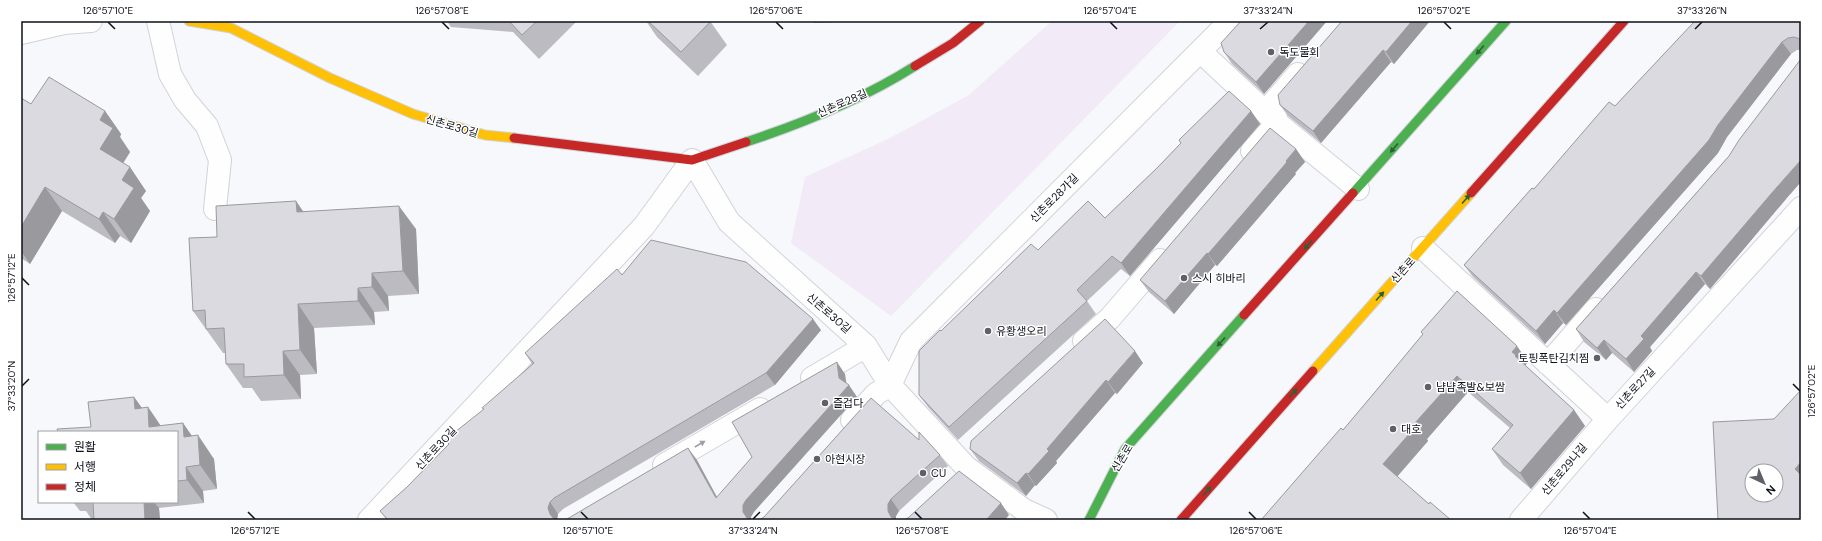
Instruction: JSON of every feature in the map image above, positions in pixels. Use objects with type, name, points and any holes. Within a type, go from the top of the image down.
[{"type":"main road","name":"신촌로30길","points":[[189,21],[231,28],[330,78],[413,114],[485,135],[692,160]]},
{"type":"main road","name":"신촌로28길","points":[[692,160],[786,128],[888,83],[953,44],[980,21]]},
{"type":"main road","name":"신촌로","points":[[1090,520],[1125,449],[1506,21]]},
{"type":"main road","name":"신촌로","points":[[1181,520],[1624,21]]},
{"type":"street","points":[[21,33],[64,23],[91,21]]},
{"type":"street","points":[[158,21],[170,74],[185,100],[207,126],[220,160],[215,209]]},
{"type":"street","name":"신촌로28가길","points":[[890,385],[911,342],[1230,21]]},
{"type":"street","points":[[1200,51],[1277,123],[1358,189]]},
{"type":"street","points":[[1277,123],[1273,103],[1314,56]]},
{"type":"street","points":[[1242,164],[1277,123]]},
{"type":"street","name":"신촌로30길","points":[[369,520],[644,226],[692,160],[729,222],[866,346],[890,385],[966,467],[1024,510],[1046,520]]},
{"type":"street","name":"신촌로27길","points":[[1423,248],[1608,418],[1801,208]]},
{"type":"street","points":[[1068,356],[1110,318],[1171,247]]},
{"type":"street","points":[[1548,364],[1612,292]]},
{"type":"street","points":[[797,387],[866,346]]},
{"type":"street","points":[[841,433],[876,394],[890,385]]},
{"type":"street","points":[[645,476],[776,399]]},
{"type":"street","name":"신촌로29나길","points":[[1521,520],[1608,418]]},
{"type":"street","points":[[949,483],[966,467],[968,448],[974,442]]},
{"type":"shaded area","points":[[1052,21],[1180,21],[891,316],[791,243],[805,177],[888,139],[969,95]]},
{"type":"building","points":[[509,21],[537,21],[522,35]]},
{"type":"building","points":[[648,21],[711,21],[681,52]]},
{"type":"building","points":[[1241,21],[1309,21],[1256,82],[1224,52],[1221,43]]},
{"type":"building","points":[[1342,21],[1412,21],[1386,52],[1383,50],[1313,131],[1280,105],[1278,95]]},
{"type":"building","points":[[1693,21],[1801,21],[1801,41],[1800,39],[1794,37],[1788,38],[1782,42],[1718,125],[1709,140],[1557,313],[1554,310],[1536,331],[1464,265],[1532,188],[1534,189],[1609,102],[1615,106],[1694,22]]},
{"type":"building","points":[[1801,59],[1801,160],[1701,276],[1696,272],[1641,336],[1644,339],[1626,359],[1604,340],[1597,348],[1576,329],[1729,156],[1739,140]]},
{"type":"building","points":[[49,77],[105,111],[100,120],[113,128],[100,149],[130,167],[122,180],[134,188],[114,219],[103,212],[99,219],[45,187],[21,227],[21,98],[31,104]]},
{"type":"building","points":[[1229,91],[1251,111],[1121,263],[1112,256],[1077,290],[1087,301],[949,427],[919,395],[919,351],[1031,244],[1038,250],[1088,201],[1105,218],[1158,167],[1181,143],[1179,140]]},
{"type":"building","points":[[1270,128],[1296,149],[1286,161],[1287,162],[1247,209],[1165,301],[1140,280]]},
{"type":"building","points":[[296,201],[297,212],[399,206],[403,271],[372,273],[372,287],[358,288],[358,301],[298,304],[300,350],[283,351],[284,375],[244,377],[244,364],[226,364],[224,328],[206,329],[205,310],[193,311],[189,238],[217,237],[216,206]]},
{"type":"building","points":[[651,240],[746,262],[813,319],[766,373],[554,498],[550,502],[548,508],[554,519],[558,520],[388,520],[380,511],[407,487],[449,444],[445,440],[484,409],[482,408],[534,363],[525,353],[617,269],[622,275]]},
{"type":"building","points":[[1457,291],[1517,346],[1512,352],[1516,355],[1515,356],[1574,410],[1520,473],[1492,449],[1513,425],[1457,376],[1415,423],[1417,425],[1383,464],[1429,504],[1430,502],[1451,520],[1261,520],[1341,428],[1343,430],[1423,334],[1421,332]]},
{"type":"building","points":[[1105,319],[1135,351],[1108,382],[1106,380],[1047,449],[1049,451],[1028,474],[1026,473],[1017,483],[970,449],[971,441]]},
{"type":"building","points":[[837,362],[839,378],[849,385],[746,500],[743,505],[743,512],[747,518],[751,520],[564,520],[688,448],[716,498],[752,457],[732,422]]},
{"type":"building","points":[[1801,390],[1801,462],[1795,469],[1801,475],[1801,520],[1718,520],[1713,422],[1774,419]]},
{"type":"building","points":[[134,397],[135,409],[148,407],[149,427],[183,423],[184,437],[198,435],[200,465],[186,467],[187,480],[178,481],[178,431],[58,431],[57,429],[91,427],[88,402]]},
{"type":"building","points":[[871,398],[919,440],[919,432],[940,455],[891,499],[888,504],[888,511],[891,517],[896,520],[759,520],[764,517]]},
{"type":"building","points":[[959,471],[1001,503],[986,520],[903,520],[908,518]]},
{"type":"building","points":[[93,503],[144,503],[145,520],[94,520]]},
{"type":"traffic: fast","points":[[1353,193],[1506,21]]},
{"type":"traffic: fast","points":[[746,142],[790,127],[854,100],[915,66]]},
{"type":"traffic: fast","points":[[1089,520],[1125,449],[1244,315]]},
{"type":"traffic: slow","points":[[189,21],[231,28],[330,78],[413,114],[485,135],[514,138]]},
{"type":"traffic: slow","points":[[1313,371],[1471,193]]},
{"type":"traffic: jam","points":[[915,66],[953,43],[980,21]]},
{"type":"traffic: jam","points":[[1471,193],[1624,21]]},
{"type":"traffic: jam","points":[[514,138],[692,160],[746,142]]},
{"type":"traffic: jam","points":[[1244,315],[1353,193]]},
{"type":"traffic: jam","points":[[1181,520],[1313,371]]},
{"type":"place","name":"독도물회","points":[[1271,52]]},
{"type":"place","name":"스시 히바리","points":[[1184,278]]},
{"type":"place","name":"유황생오리","points":[[988,331]]},
{"type":"place","name":"토핑폭탄김치찜","points":[[1597,358]]},
{"type":"place","name":"냠냠족발&보쌈","points":[[1428,387]]},
{"type":"place","name":"즐겁다","points":[[825,403]]},
{"type":"place","name":"대호","points":[[1393,429]]},
{"type":"place","name":"아현시장","points":[[817,459]]},
{"type":"place","name":"CU","points":[[923,473]]}]
